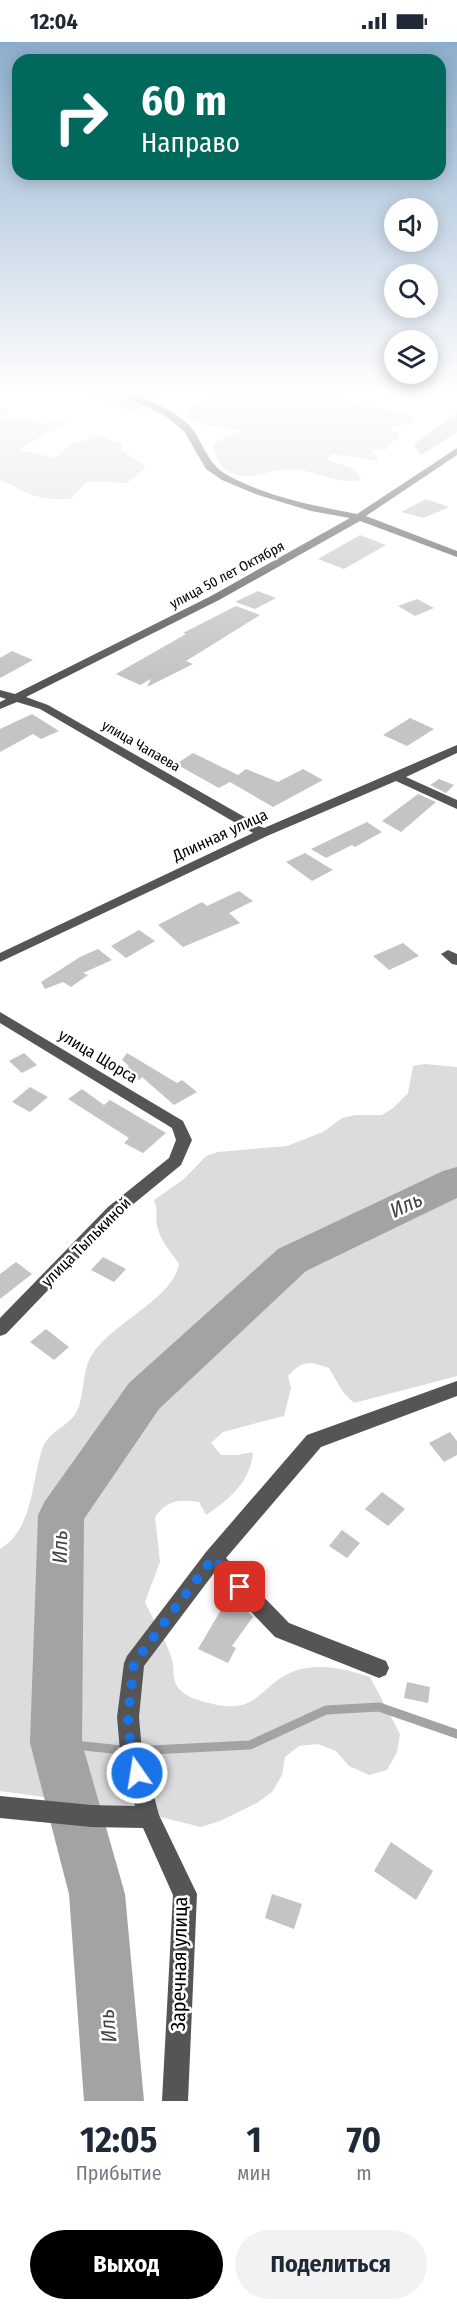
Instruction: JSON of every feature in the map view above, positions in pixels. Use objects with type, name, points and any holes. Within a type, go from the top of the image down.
[{"type":"street","points":[[240,484],[314,509],[359,517],[457,554]]},
{"type":"street","name":"улица 50 лет Октября","points":[[0,706],[215,598],[359,517],[408,484]]},
{"type":"street","name":"улица Чапаева","points":[[0,693],[44,707],[263,833]]},
{"type":"street","name":"Длинная улица","points":[[0,958],[263,833],[396,777],[457,748]]},
{"type":"street","points":[[396,777],[457,805]]},
{"type":"street","name":"улица Щорса","points":[[0,1017],[178,1125]]},
{"type":"street","name":"улица Тылькиной","points":[[0,1329],[114,1210],[175,1161],[184,1140],[178,1125]]},
{"type":"street","name":"Заречная улица","points":[[175,2101],[185,1894],[149,1817],[131,1751],[128,1717],[134,1663],[213,1558],[314,1441],[457,1388]]},
{"type":"street","points":[[213,1558],[282,1630],[379,1668]]},
{"type":"street","points":[[0,1807],[91,1816],[149,1817]]},
{"type":"shaded area","points":[[11,484],[84,484],[71,499],[49,499],[27,493]]},
{"type":"shaded area","points":[[425,1064],[457,1067],[457,1376],[354,1403],[343,1392],[329,1368],[311,1363],[298,1367],[288,1376],[291,1388],[284,1416],[223,1432],[211,1443],[221,1455],[253,1452],[248,1472],[237,1489],[206,1515],[199,1502],[185,1501],[169,1504],[155,1517],[160,1562],[145,1602],[170,1653],[177,1686],[197,1700],[226,1706],[250,1702],[285,1675],[307,1668],[334,1668],[370,1677],[400,1734],[397,1752],[387,1770],[369,1775],[349,1766],[336,1751],[318,1744],[299,1746],[285,1757],[282,1775],[272,1792],[257,1803],[220,1821],[201,1827],[124,1808],[0,1791],[0,1549],[11,1540],[25,1517],[46,1441],[70,1421],[77,1411],[90,1358],[99,1345],[153,1301],[174,1277],[179,1264],[159,1234],[154,1200],[184,1179],[206,1156],[218,1152],[287,1146],[323,1132],[342,1118],[356,1115],[382,1115],[408,1093],[413,1066]]},
{"type":"building","points":[[426,499],[449,507],[424,518],[401,512]]},
{"type":"building","points":[[360,535],[386,545],[344,569],[318,559]]},
{"type":"building","points":[[258,591],[276,598],[255,609],[235,602]]},
{"type":"building","points":[[417,599],[434,608],[415,616],[398,606]]},
{"type":"building","points":[[236,606],[260,615],[186,661],[193,664],[147,687],[151,679],[140,685],[116,674],[186,634],[183,633]]},
{"type":"building","points":[[12,651],[33,660],[0,678],[0,658]]},
{"type":"building","points":[[32,714],[59,731],[41,739],[33,734],[0,752],[0,729]]},
{"type":"building","points":[[410,718],[434,729],[407,746],[383,735]]},
{"type":"building","points":[[193,753],[238,775],[246,769],[278,782],[303,769],[323,780],[273,807],[230,782],[219,788],[176,764]]},
{"type":"building","points":[[439,779],[454,785],[446,793],[430,785]]},
{"type":"building","points":[[418,794],[436,802],[401,832],[382,821]]},
{"type":"building","points":[[367,822],[382,832],[355,847],[352,845],[326,858],[311,849]]},
{"type":"building","points":[[305,853],[333,870],[312,881],[286,862]]},
{"type":"building","points":[[239,891],[253,901],[229,913],[240,923],[183,947],[158,925],[202,902],[207,906]]},
{"type":"building","points":[[139,930],[155,941],[126,958],[111,946]]},
{"type":"building","points":[[403,943],[419,956],[389,970],[373,956]]},
{"type":"building","points":[[98,949],[112,960],[83,973],[88,975],[71,987],[63,982],[45,989],[41,982],[80,957]]},
{"type":"building","points":[[24,1053],[37,1065],[22,1073],[9,1061]]},
{"type":"building","points":[[127,1053],[177,1083],[182,1080],[197,1092],[174,1105],[142,1077],[139,1080],[124,1071],[129,1066],[122,1060]]},
{"type":"building","points":[[30,1087],[48,1097],[30,1112],[12,1102]]},
{"type":"building","points":[[82,1089],[104,1105],[110,1100],[166,1133],[143,1153],[124,1143],[129,1138],[68,1099]]},
{"type":"building","points":[[103,1257],[126,1269],[114,1282],[91,1270]]},
{"type":"building","points":[[16,1262],[32,1274],[0,1299],[0,1274]]},
{"type":"building","points":[[46,1329],[69,1347],[54,1360],[30,1342]]},
{"type":"building","points":[[450,1432],[457,1441],[457,1455],[444,1462],[429,1443]]},
{"type":"building","points":[[382,1492],[405,1509],[388,1526],[365,1509]]},
{"type":"building","points":[[342,1530],[360,1543],[347,1558],[329,1546]]},
{"type":"building","points":[[228,1598],[244,1607],[253,1617],[232,1646],[236,1648],[228,1663],[198,1649]]},
{"type":"building","points":[[407,1682],[430,1687],[428,1703],[404,1698]]},
{"type":"building","points":[[391,1842],[433,1871],[416,1900],[374,1871]]},
{"type":"building","points":[[272,1894],[302,1904],[294,1929],[265,1918]]},
{"type":"waterway","name":"Иль","points":[[114,2101],[97,1894],[56,1743],[61,1515],[144,1396],[292,1260],[457,1181]]},
{"type":"waterway","points":[[56,1743],[131,1751],[250,1745],[326,1710],[379,1707],[457,1734]]},
{"type":"route","points":[[137,1773],[131,1751],[128,1717],[134,1663],[213,1558],[240,1587]]}]
